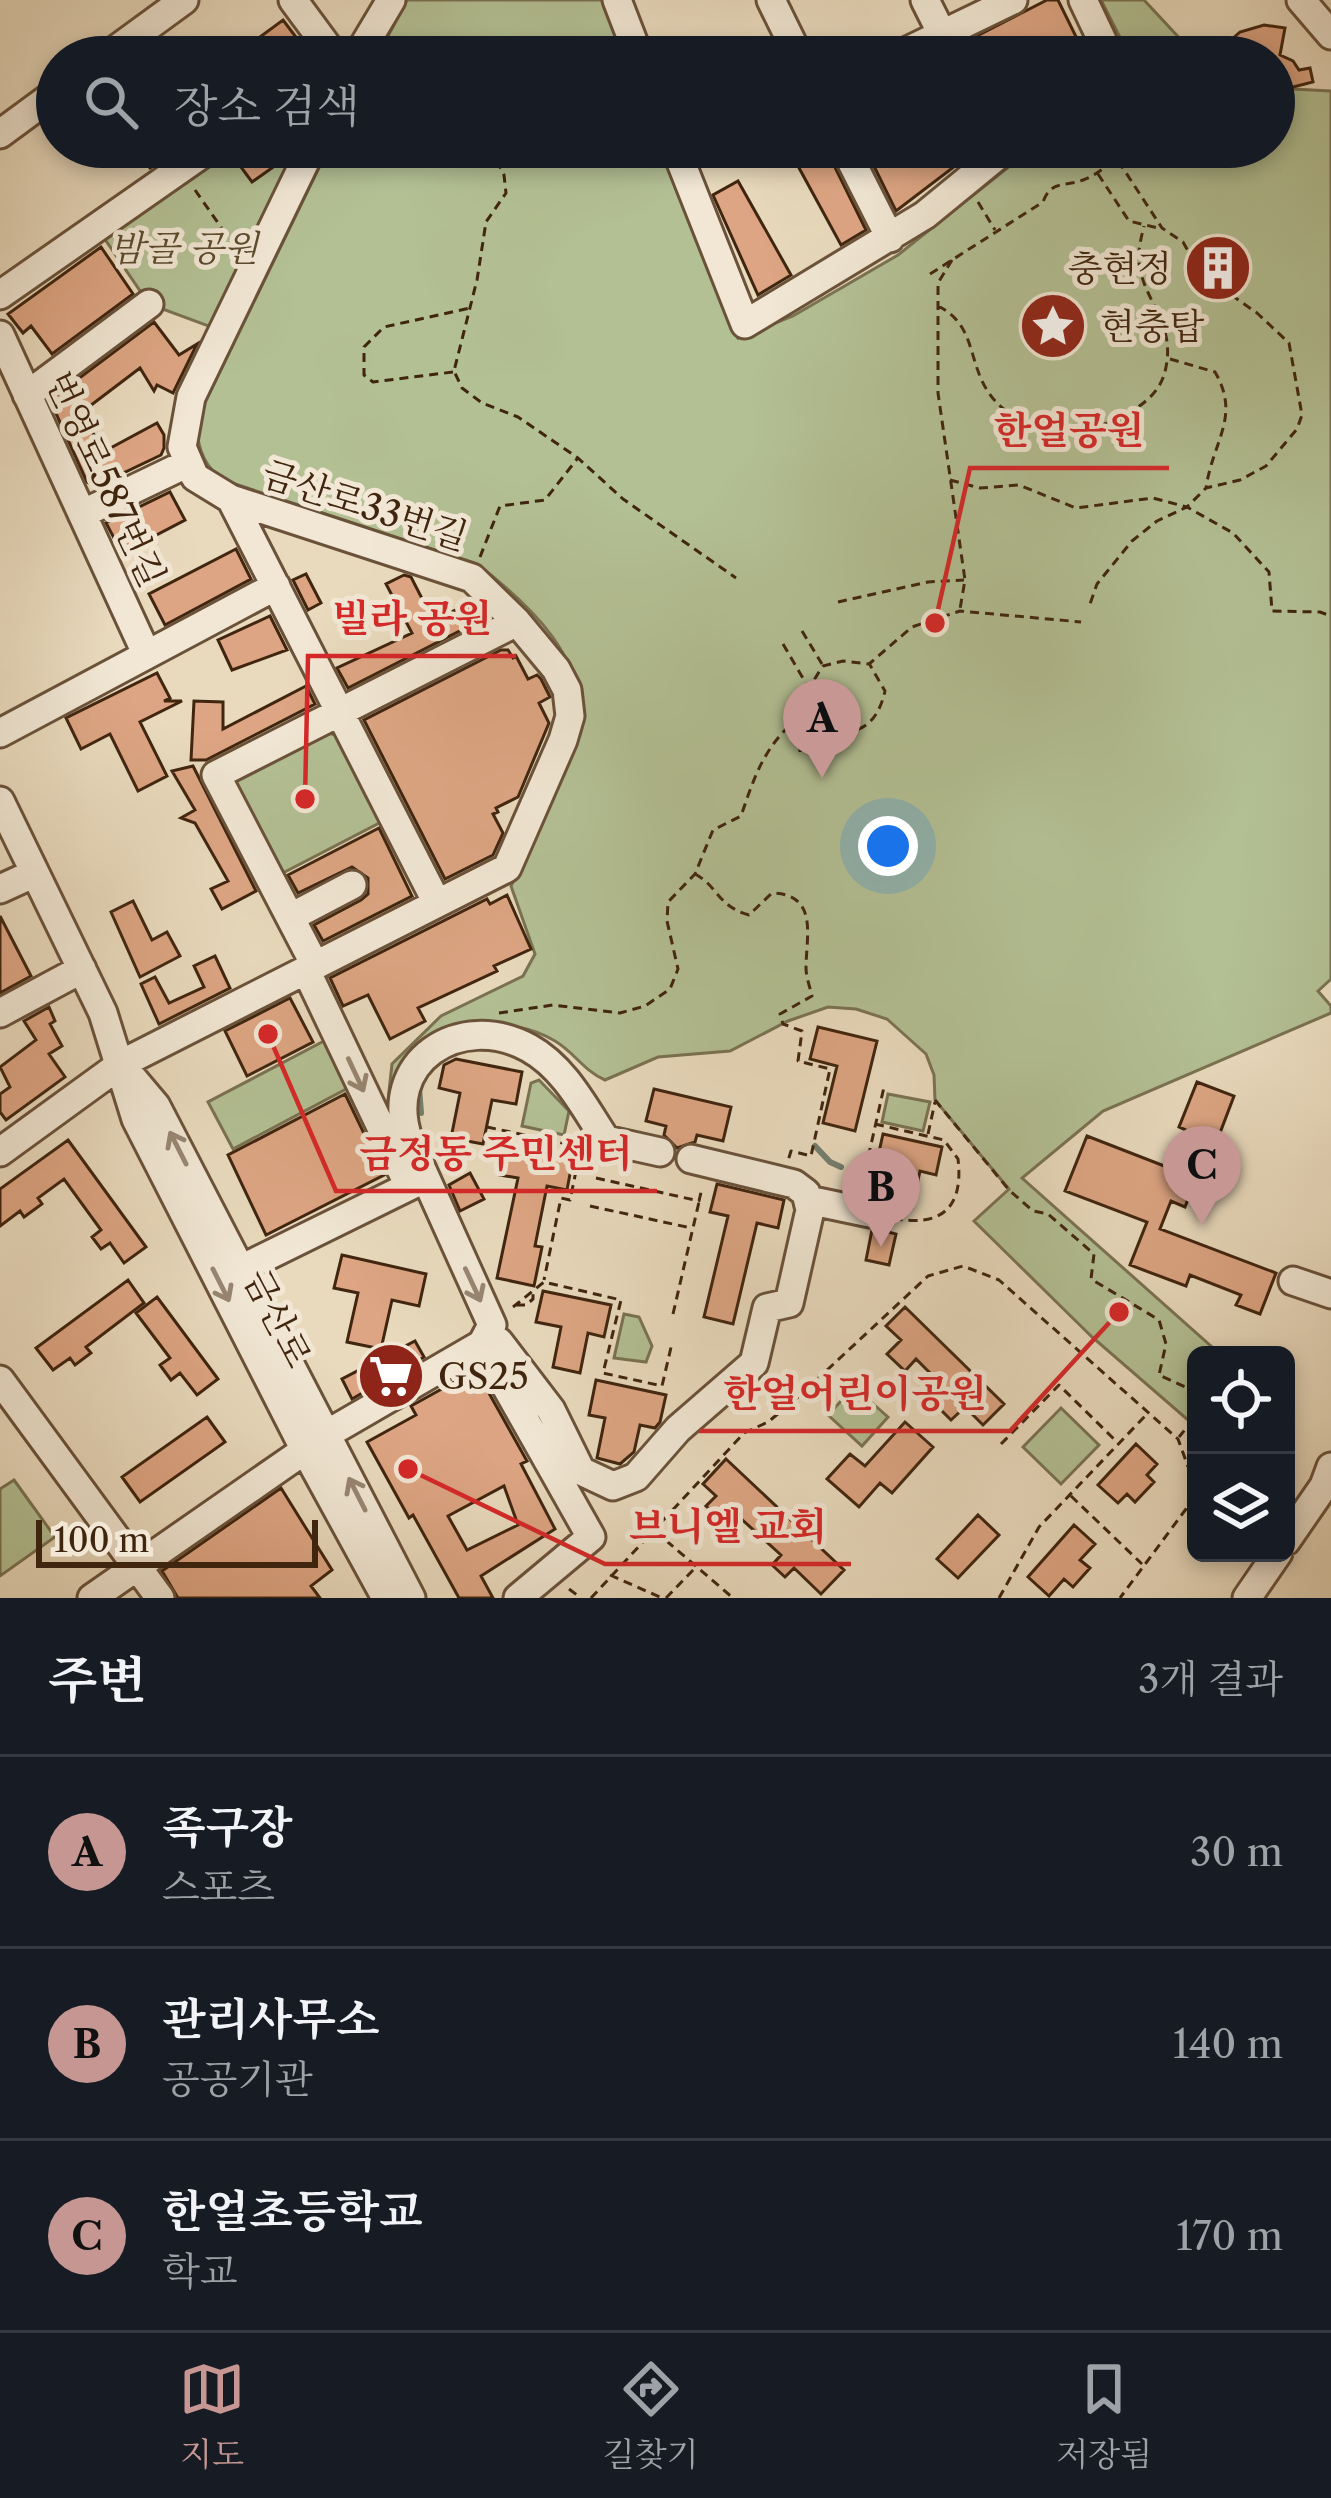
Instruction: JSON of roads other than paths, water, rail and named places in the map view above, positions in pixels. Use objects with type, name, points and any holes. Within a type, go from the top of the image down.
[{"type":"street","points":[[135,36],[184,0]]},
{"type":"street","points":[[293,0],[320,36]]},
{"type":"street","points":[[370,36],[391,0]]},
{"type":"street","points":[[616,0],[631,36]]},
{"type":"street","points":[[771,0],[789,36]]},
{"type":"street","points":[[925,0],[942,34]]},
{"type":"street","points":[[938,36],[1013,0]]},
{"type":"street","points":[[1083,0],[1100,36]]},
{"type":"street","points":[[1301,0],[1331,35]]},
{"type":"street","points":[[0,134],[36,107]]},
{"type":"street","points":[[0,295],[182,168]]},
{"type":"street","points":[[82,514],[186,464],[183,431],[191,398],[302,168]]},
{"type":"street","points":[[683,168],[745,323],[926,215],[982,168]]},
{"type":"street","points":[[855,168],[890,238]]},
{"type":"street","points":[[28,395],[149,304]]},
{"type":"street","name":"번영로587번길","points":[[0,335],[146,653]]},
{"type":"street","name":"금산로33번길","points":[[0,1151],[121,1064],[197,1031],[310,967],[507,868],[567,728],[567,690],[556,669],[472,578],[231,499],[195,477],[186,464]]},
{"type":"street","points":[[231,499],[437,904]]},
{"type":"street","points":[[0,733],[276,586]]},
{"type":"street","points":[[517,622],[216,775],[291,917],[310,967],[487,1335],[591,1537],[572,1542],[518,1598]]},
{"type":"street","name":"금산로","points":[[0,801],[82,969],[121,1064],[136,1119],[316,1442],[411,1598]]},
{"type":"street","points":[[0,889],[35,873]]},
{"type":"street","points":[[291,917],[352,885]]},
{"type":"street","points":[[0,1013],[82,969]]},
{"type":"street","points":[[416,1182],[420,1161],[401,1120],[402,1095],[427,1055],[444,1042],[464,1036],[501,1035],[532,1049],[559,1070],[605,1140],[660,1152]]},
{"type":"street","name":"금산로","points":[[121,1064],[156,1106],[241,1269],[386,1598]]},
{"type":"street","points":[[487,1335],[499,1342],[551,1410],[581,1471],[596,1481],[625,1484],[636,1478],[678,1429],[754,1364],[767,1308],[789,1303],[806,1230],[806,1193],[784,1180],[699,1161]]},
{"type":"street","name":"금산로","points":[[241,1269],[416,1182]]},
{"type":"street","points":[[808,1200],[869,1213]]},
{"type":"street","points":[[1293,1281],[1331,1294]]},
{"type":"street","points":[[92,1598],[316,1442],[487,1335]]},
{"type":"street","points":[[0,1380],[160,1598]]},
{"type":"street","points":[[1295,1528],[1324,1486],[1331,1467]]},
{"type":"street","points":[[1246,1598],[1272,1562]]},
{"type":"waterway","points":[[419,1088],[421,1113]]},
{"type":"waterway","points":[[815,1146],[841,1167]]},
{"type":"place","name":"충현정","points":[[1218,268]]},
{"type":"place","name":"현충탑","points":[[1053,326]]},
{"type":"place","name":"한얼공원","points":[[935,623]]},
{"type":"place","name":"족구장","points":[[822,778]]},
{"type":"place","name":"빌라 공원","points":[[305,799]]},
{"type":"place","name":"금정동 주민센터","points":[[268,1034]]},
{"type":"place","name":"한얼초등학교","points":[[1202,1225]]},
{"type":"place","name":"관리사무소","points":[[881,1247]]},
{"type":"place","name":"한얼어린이공원","points":[[1119,1312]]},
{"type":"place","name":"GS25","points":[[391,1376]]},
{"type":"place","name":"브니엘 교회","points":[[408,1469]]},
{"type":"park label","name":"밤골 공원","points":[[184,248]]}]
